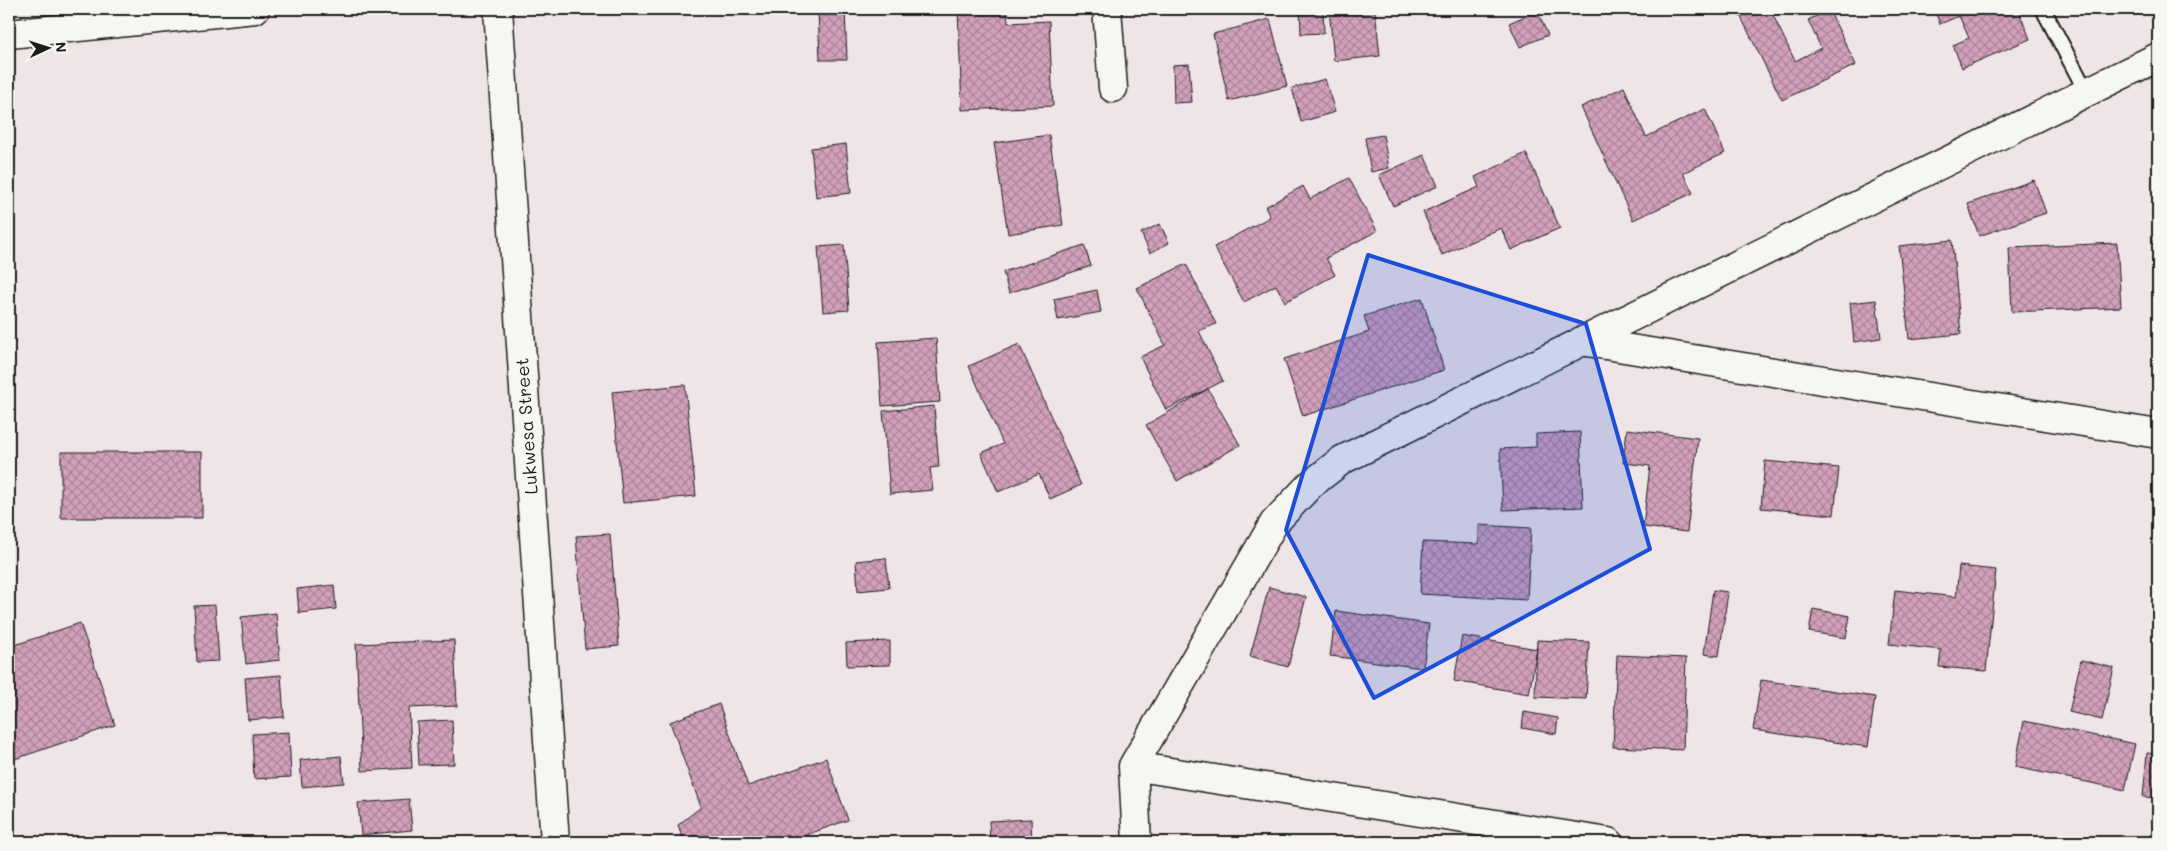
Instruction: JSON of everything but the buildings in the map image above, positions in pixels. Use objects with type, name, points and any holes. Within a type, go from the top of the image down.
[{"type":"street","points":[[9,34],[255,9]]},
{"type":"street","name":"Lukwesa Street","points":[[498,9],[555,842]]},
{"type":"street","points":[[1107,9],[1113,88]]},
{"type":"street","points":[[1137,842],[1133,766],[1274,523],[1310,485],[1342,460],[2158,57]]},
{"type":"street","points":[[1581,341],[2158,434]]},
{"type":"street","points":[[1133,766],[1608,842]]},
{"type":"lane","points":[[2043,9],[2086,92]]},
{"type":"highlighted area","points":[[1368,255],[1586,324],[1650,549],[1374,698],[1286,530]]}]
